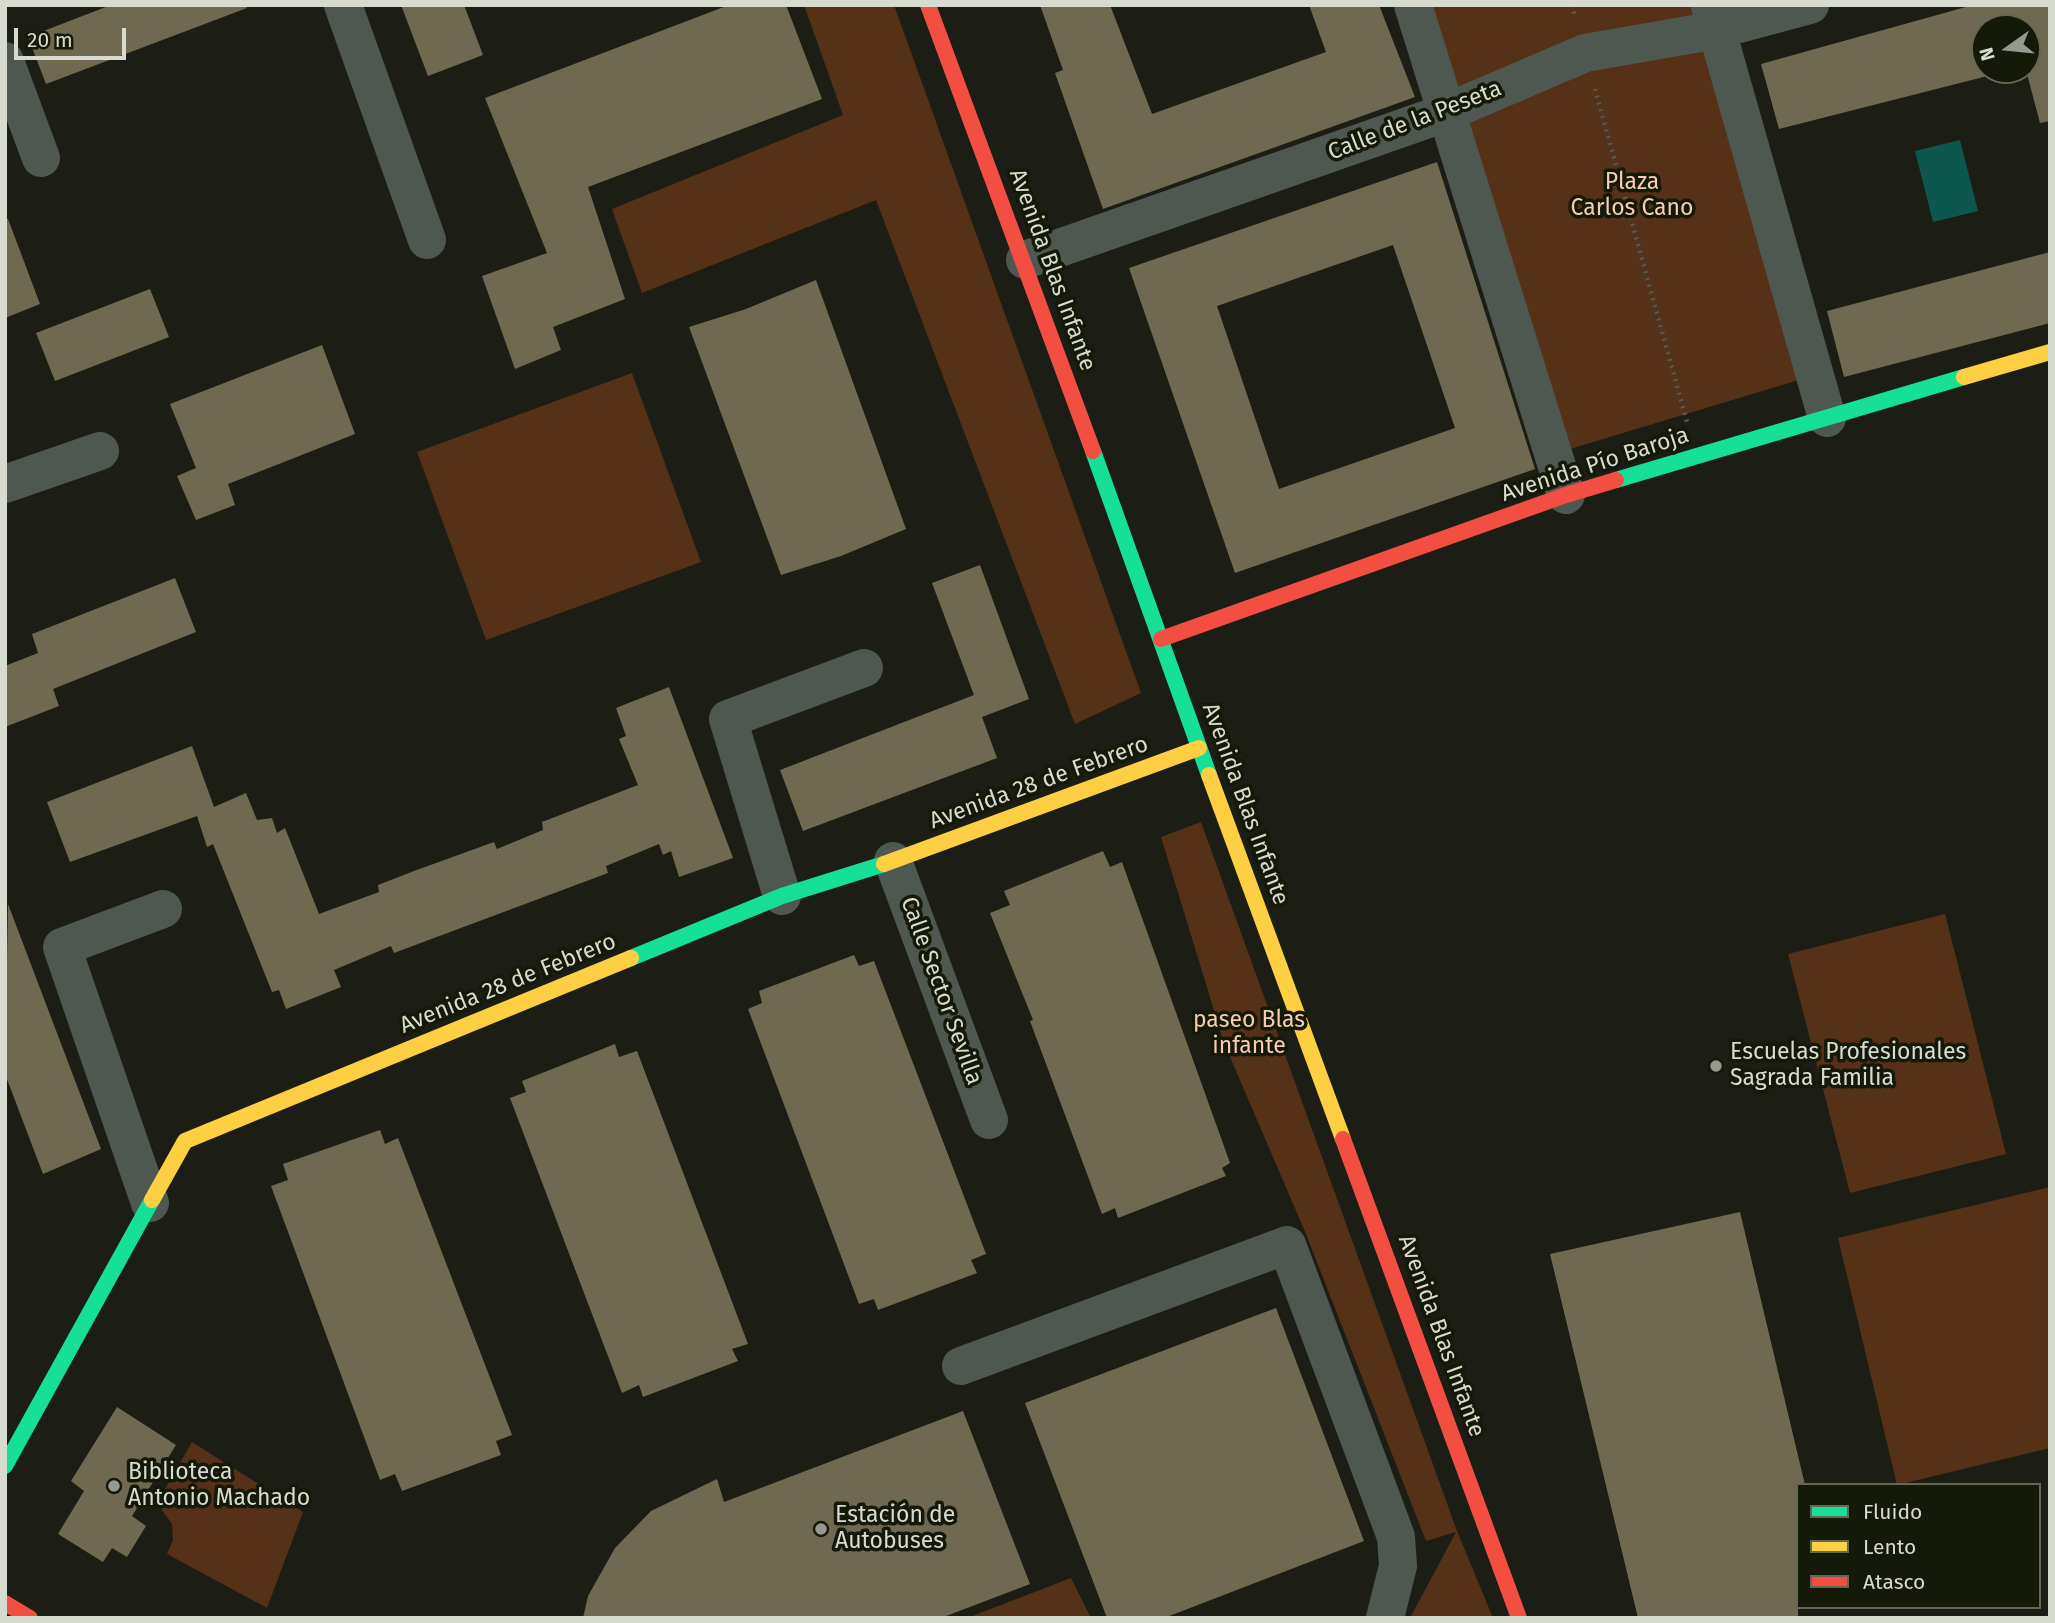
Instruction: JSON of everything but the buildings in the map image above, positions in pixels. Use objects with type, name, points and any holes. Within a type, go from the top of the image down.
[{"type":"street","points":[[342,5],[427,240]]},
{"type":"street","name":"Avenida Blas Infante","points":[[928,5],[1026,260],[1199,748],[1519,1618]]},
{"type":"street","points":[[1413,5],[1566,495]]},
{"type":"street","name":"Calle de la Peseta","points":[[1026,260],[1445,113],[1585,53],[1713,18],[1810,5]]},
{"type":"street","points":[[1713,18],[1827,418]]},
{"type":"street","points":[[5,61],[41,158]]},
{"type":"street","name":"Avenida Pío Baroja","points":[[1161,639],[1566,495],[2050,352]]},
{"type":"street","points":[[5,484],[100,452]]},
{"type":"street","points":[[782,896],[728,719],[864,668]]},
{"type":"street","name":"Avenida 28 de Febrero","points":[[5,1466],[185,1141],[782,896],[893,861],[1199,748]]},
{"type":"street","name":"Calle Sector Sevilla","points":[[893,861],[989,1120]]},
{"type":"street","points":[[150,1203],[62,947],[163,909]]},
{"type":"street","points":[[961,1366],[1287,1245],[1396,1537],[1398,1566],[1385,1618]]},
{"type":"street","points":[[5,1602],[30,1618]]},
{"type":"path","points":[[1572,5],[1697,456]]},
{"type":"green space","points":[[804,5],[894,5],[1141,693],[1075,724],[876,200],[642,293],[612,209],[843,115]]},
{"type":"green space","name":"Plaza Carlos Cano","points":[[1427,5],[1723,5],[1832,370],[1560,452]]},
{"type":"green space","points":[[632,373],[701,562],[486,640],[417,452]]},
{"type":"green space","name":"paseo Blas infante","points":[[1201,822],[1457,1531],[1493,1618],[1410,1618],[1456,1532],[1426,1541],[1306,1234],[1224,1043],[1161,837]]},
{"type":"green space","points":[[1945,914],[2006,1154],[1850,1193],[1788,954]]},
{"type":"green space","points":[[2050,1187],[2050,1448],[1897,1483],[1838,1238]]},
{"type":"green space","points":[[192,1442],[303,1512],[267,1608],[167,1554],[173,1540],[172,1524],[157,1503]]},
{"type":"green space","points":[[1071,1578],[1091,1618],[967,1618]]},
{"type":"water","points":[[1960,140],[1978,211],[1933,222],[1915,151]]},
{"type":"traffic: fast","points":[[1616,480],[1964,377]]},
{"type":"traffic: fast","points":[[1093,451],[1209,775]]},
{"type":"traffic: fast","points":[[631,958],[782,896],[884,864]]},
{"type":"traffic: fast","points":[[5,1466],[152,1200]]},
{"type":"traffic: slow","points":[[1964,377],[2050,352]]},
{"type":"traffic: slow","points":[[884,864],[1199,748]]},
{"type":"traffic: slow","points":[[1209,775],[1343,1139]]},
{"type":"traffic: slow","points":[[152,1200],[185,1141],[631,958]]},
{"type":"traffic: jam","points":[[928,5],[1093,451]]},
{"type":"traffic: jam","points":[[1161,639],[1566,495],[1616,480]]},
{"type":"traffic: jam","points":[[1343,1139],[1519,1618]]},
{"type":"traffic: jam","points":[[5,1603],[30,1618]]},
{"type":"place","name":"Escuelas Profesionales Sagrada Familia","points":[[1716,1066]]},
{"type":"place","name":"Biblioteca Antonio Machado","points":[[114,1486]]},
{"type":"place","name":"Estación de Autobuses","points":[[821,1529]]}]
